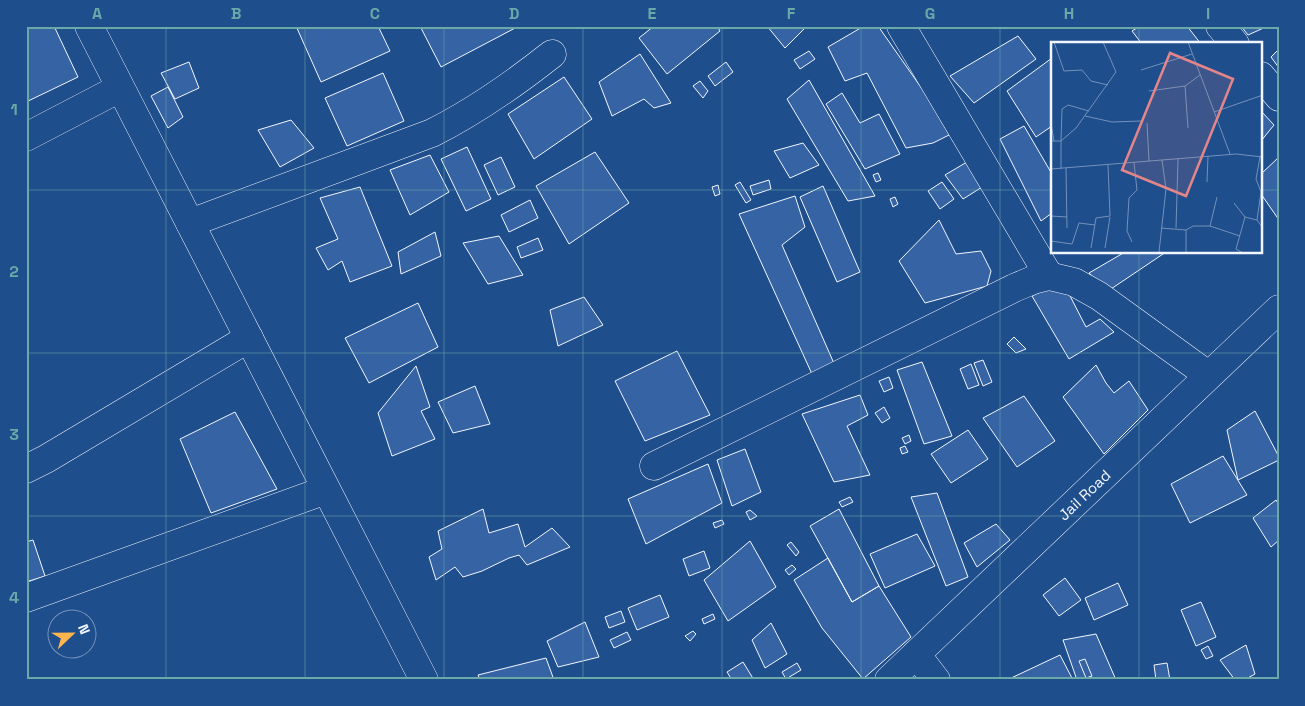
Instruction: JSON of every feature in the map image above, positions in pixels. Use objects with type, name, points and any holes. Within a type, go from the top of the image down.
[{"type":"street","points":[[89,26],[424,680]]},
{"type":"street","points":[[901,26],[917,56],[1049,276]]},
{"type":"street","points":[[1220,26],[1232,42]]},
{"type":"street","points":[[190,223],[432,133],[457,121],[506,90],[552,54]]},
{"type":"street","points":[[1262,77],[1279,97]]},
{"type":"street","points":[[26,137],[120,88]]},
{"type":"street","points":[[654,466],[1014,288],[1049,276],[1074,282],[1099,296],[1208,375]]},
{"type":"street","name":"Jail Road","points":[[889,680],[1270,317]]},
{"type":"street","points":[[26,469],[55,454],[250,338]]},
{"type":"street","points":[[26,598],[326,490]]},
{"type":"street","points":[[916,654],[936,680]]},
{"type":"building","points":[[26,26],[54,26],[78,77],[26,102]]},
{"type":"building","points":[[296,26],[378,26],[390,51],[321,82]]},
{"type":"building","points":[[420,26],[519,26],[441,67]]},
{"type":"building","points":[[654,26],[717,26],[720,31],[667,74],[639,38]]},
{"type":"building","points":[[767,26],[807,26],[785,48]]},
{"type":"building","points":[[864,26],[878,26],[953,133],[933,143],[906,148],[867,73],[845,81],[828,47]]},
{"type":"building","points":[[1140,26],[1187,26],[1199,42],[1140,42],[1132,31]]},
{"type":"building","points":[[1241,26],[1268,26],[1248,35]]},
{"type":"building","points":[[1018,36],[1036,59],[974,103],[950,76]]},
{"type":"building","points":[[1279,49],[1279,68],[1271,57]]},
{"type":"building","points":[[809,51],[815,59],[800,69],[794,60]]},
{"type":"building","points":[[640,54],[671,103],[654,108],[644,99],[612,116],[599,82]]},
{"type":"building","points":[[1051,59],[1051,127],[1036,137],[1007,91]]},
{"type":"building","points":[[189,62],[199,88],[175,99],[161,73]]},
{"type":"building","points":[[726,62],[733,72],[715,86],[708,76]]},
{"type":"building","points":[[383,73],[404,121],[347,146],[325,98]]},
{"type":"building","points":[[564,77],[592,119],[534,159],[508,114]]},
{"type":"building","points":[[809,80],[875,196],[848,201],[787,99]]},
{"type":"building","points":[[700,81],[708,91],[703,98],[693,86]]},
{"type":"building","points":[[168,87],[183,117],[168,128],[151,96]]},
{"type":"building","points":[[842,93],[860,123],[879,114],[900,154],[865,169],[826,104]]},
{"type":"building","points":[[1262,112],[1274,125],[1262,140]]},
{"type":"building","points":[[291,120],[314,148],[280,167],[258,130]]},
{"type":"building","points":[[1024,126],[1051,172],[1051,214],[1041,221],[1000,139]]},
{"type":"building","points":[[803,143],[819,165],[790,178],[774,151]]},
{"type":"building","points":[[467,147],[491,199],[466,211],[441,159]]},
{"type":"building","points":[[595,152],[629,203],[569,244],[536,186]]},
{"type":"building","points":[[430,155],[449,192],[410,215],[390,170]]},
{"type":"building","points":[[501,157],[515,187],[498,195],[484,165]]},
{"type":"building","points":[[1279,157],[1279,220],[1262,195],[1262,173]]},
{"type":"building","points":[[972,159],[987,184],[963,199],[945,175]]},
{"type":"building","points":[[878,173],[881,180],[876,182],[873,175]]},
{"type":"building","points":[[769,180],[771,189],[753,195],[750,186]]},
{"type":"building","points":[[740,182],[751,200],[746,203],[735,185]]},
{"type":"building","points":[[942,182],[954,199],[940,209],[928,191]]},
{"type":"building","points":[[718,185],[720,194],[715,196],[712,187]]},
{"type":"building","points":[[823,186],[860,272],[837,282],[800,197]]},
{"type":"building","points":[[360,187],[392,266],[350,282],[342,261],[328,270],[316,248],[338,239],[320,198]]},
{"type":"building","points":[[795,196],[805,227],[782,245],[836,368],[812,374],[739,214]]},
{"type":"building","points":[[895,197],[898,204],[893,207],[890,199]]},
{"type":"building","points":[[530,200],[538,218],[509,232],[501,215]]},
{"type":"building","points":[[939,220],[956,254],[981,251],[991,271],[987,286],[925,303],[899,261]]},
{"type":"building","points":[[435,232],[441,256],[401,274],[398,252]]},
{"type":"building","points":[[499,236],[523,275],[488,284],[463,243]]},
{"type":"building","points":[[538,238],[543,250],[521,258],[517,247]]},
{"type":"building","points":[[1122,254],[1163,254],[1108,291],[1089,273]]},
{"type":"building","points":[[1053,286],[1068,292],[1086,327],[1100,319],[1114,332],[1069,359],[1032,296]]},
{"type":"building","points":[[584,297],[603,325],[558,346],[550,310]]},
{"type":"building","points":[[418,303],[438,347],[369,383],[345,338]]},
{"type":"building","points":[[1014,337],[1026,349],[1016,353],[1007,344]]},
{"type":"building","points":[[677,351],[710,415],[645,441],[615,381]]},
{"type":"building","points":[[983,360],[992,382],[983,386],[974,363]]},
{"type":"building","points":[[922,362],[952,436],[924,444],[897,370]]},
{"type":"building","points":[[971,364],[979,385],[968,389],[960,369]]},
{"type":"building","points":[[1096,365],[1114,393],[1129,381],[1148,410],[1104,454],[1063,397]]},
{"type":"building","points":[[416,366],[430,407],[421,411],[435,439],[392,456],[378,413]]},
{"type":"building","points":[[889,377],[893,388],[884,392],[879,381]]},
{"type":"building","points":[[475,386],[490,424],[453,433],[438,402]]},
{"type":"building","points":[[860,395],[868,415],[847,426],[870,475],[834,482],[802,414]]},
{"type":"building","points":[[1024,396],[1055,441],[1017,467],[983,418]]},
{"type":"building","points":[[884,407],[890,418],[882,423],[875,413]]},
{"type":"building","points":[[1255,411],[1279,460],[1238,480],[1227,430]]},
{"type":"building","points":[[235,412],[277,489],[211,513],[180,439]]},
{"type":"building","points":[[968,430],[988,459],[951,483],[931,454]]},
{"type":"building","points":[[909,435],[911,441],[905,444],[902,438]]},
{"type":"building","points":[[905,446],[908,452],[902,454],[900,448]]},
{"type":"building","points":[[745,449],[761,492],[732,506],[717,460]]},
{"type":"building","points":[[1223,456],[1247,495],[1190,523],[1171,484]]},
{"type":"building","points":[[708,464],[722,503],[646,544],[628,499]]},
{"type":"building","points":[[937,493],[968,577],[946,586],[911,497]]},
{"type":"building","points":[[850,497],[853,502],[842,507],[839,502]]},
{"type":"building","points":[[1276,500],[1279,505],[1279,540],[1271,547],[1253,518]]},
{"type":"building","points":[[483,509],[489,533],[518,524],[525,547],[552,528],[570,547],[527,565],[519,555],[463,577],[455,567],[436,580],[429,557],[442,549],[438,531]]},
{"type":"building","points":[[839,509],[879,586],[852,602],[810,526]]},
{"type":"building","points":[[750,510],[757,516],[750,520],[746,512]]},
{"type":"building","points":[[722,520],[724,524],[715,528],[713,523]]},
{"type":"building","points":[[996,524],[1010,540],[977,567],[964,543]]},
{"type":"building","points":[[917,534],[935,566],[885,588],[870,554]]},
{"type":"building","points":[[33,540],[45,576],[26,582],[26,542]]},
{"type":"building","points":[[750,541],[776,587],[728,621],[704,580]]},
{"type":"building","points":[[791,542],[799,552],[796,556],[787,545]]},
{"type":"building","points":[[704,551],[710,568],[689,576],[683,559]]},
{"type":"building","points":[[828,558],[852,602],[879,586],[911,637],[863,679],[822,628],[794,580]]},
{"type":"building","points":[[792,565],[796,569],[789,575],[785,570]]},
{"type":"building","points":[[1065,578],[1081,600],[1059,616],[1043,595]]},
{"type":"building","points":[[1118,583],[1128,605],[1094,620],[1085,598]]},
{"type":"building","points":[[660,595],[669,617],[637,630],[628,608]]},
{"type":"building","points":[[1201,602],[1216,637],[1196,646],[1181,610]]},
{"type":"building","points":[[621,611],[625,622],[609,628],[605,617]]},
{"type":"building","points":[[713,614],[715,619],[704,624],[702,619]]},
{"type":"building","points":[[585,622],[599,657],[558,667],[547,641]]},
{"type":"building","points":[[771,623],[787,654],[765,668],[752,640]]},
{"type":"building","points":[[693,631],[696,634],[690,641],[685,636]]},
{"type":"building","points":[[627,632],[631,640],[614,648],[610,640]]},
{"type":"building","points":[[1096,634],[1116,680],[1077,680],[1063,640]]},
{"type":"building","points":[[1246,645],[1255,674],[1244,680],[1235,680],[1220,660]]},
{"type":"building","points":[[1208,646],[1213,656],[1206,659],[1201,650]]},
{"type":"building","points":[[1060,655],[1073,680],[1007,680]]},
{"type":"building","points":[[546,658],[554,680],[480,680],[478,675]]},
{"type":"building","points":[[1085,659],[1092,676],[1086,678],[1079,661]]},
{"type":"building","points":[[743,662],[754,680],[732,680],[727,672]]},
{"type":"building","points":[[797,663],[801,670],[786,679],[782,672]]},
{"type":"building","points":[[1167,663],[1170,680],[1156,680],[1154,665]]}]
